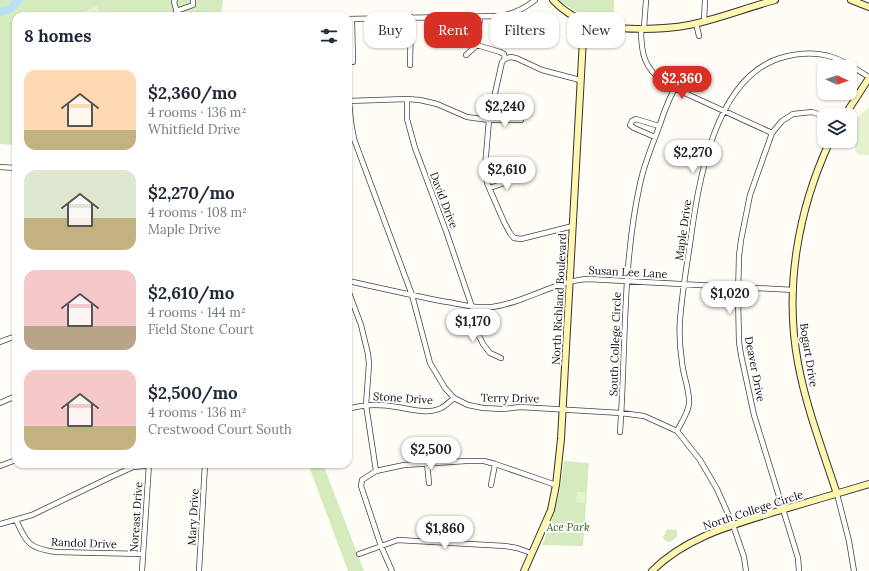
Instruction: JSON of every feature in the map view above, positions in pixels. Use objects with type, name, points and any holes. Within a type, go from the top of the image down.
[{"type":"street","points":[[175,0],[174,2],[176,12]]},
{"type":"street","points":[[181,12],[193,5],[193,0]]},
{"type":"street","points":[[482,16],[509,15],[524,8],[535,0]]},
{"type":"street","points":[[553,0],[568,12]]},
{"type":"street","points":[[646,0],[642,28],[641,52],[650,70],[661,80],[675,88],[772,133]]},
{"type":"street","points":[[704,21],[705,0]]},
{"type":"street","points":[[625,28],[681,26],[704,21],[763,2],[775,0]]},
{"type":"street","points":[[851,0],[869,6]]},
{"type":"street","points":[[352,19],[364,19]]},
{"type":"street","points":[[696,23],[699,36]]},
{"type":"street","points":[[482,47],[504,54],[505,59]]},
{"type":"street","points":[[352,48],[353,62]]},
{"type":"street","points":[[410,48],[410,65]]},
{"type":"street","points":[[466,55],[474,48]]},
{"type":"street","name":"North Richland Boulevard","points":[[524,571],[551,510],[556,485],[561,439],[582,48]]},
{"type":"street","name":"Maple Drive","points":[[677,432],[689,404],[682,362],[680,328],[684,284],[697,195],[700,177],[708,152],[732,98],[750,75],[768,62],[802,53],[832,57],[843,61],[869,77]]},
{"type":"street","points":[[573,226],[521,239],[514,238],[504,222],[487,183],[485,167],[489,120],[502,62],[505,59],[510,57],[516,58],[542,70],[580,80]]},
{"type":"street","name":"South College Circle","points":[[620,432],[627,281],[631,235],[636,202],[640,182],[664,110],[683,74]]},
{"type":"street","points":[[849,108],[869,77]]},
{"type":"street","points":[[352,100],[407,99],[437,104],[467,117],[489,120],[522,120]]},
{"type":"street","name":"David Drive","points":[[407,99],[407,119],[415,148],[472,307],[478,334],[490,353],[501,358]]},
{"type":"street","name":"Deaver Drive","points":[[799,571],[798,558],[754,415],[741,355],[739,342],[738,287],[741,240],[750,195],[772,133],[782,121],[794,114],[812,112],[817,114]]},
{"type":"street","points":[[655,137],[630,125],[632,121],[636,119],[659,126]]},
{"type":"street","name":"Terry Drive","points":[[352,130],[412,295],[430,363],[445,388],[454,398],[468,405],[483,408],[503,409],[520,407],[621,413],[644,416],[677,432],[707,471],[717,489],[733,524],[744,557],[746,571]]},
{"type":"street","name":"Bogart Drive","points":[[827,148],[818,169],[804,211],[796,249],[793,324],[798,363],[804,390],[837,494],[849,542],[854,571]]},
{"type":"street","points":[[0,167],[12,168]]},
{"type":"street","points":[[490,188],[518,178]]},
{"type":"street","name":"Susan Lee Lane","points":[[352,282],[472,307],[490,308],[526,298],[570,281],[588,278],[794,290]]},
{"type":"street","points":[[352,301],[361,325],[368,354],[369,364],[366,405],[376,471]]},
{"type":"street","points":[[0,342],[12,338]]},
{"type":"street","points":[[0,403],[12,398]]},
{"type":"street","name":"Stone Drive","points":[[352,408],[366,405],[434,411],[445,406],[454,398]]},
{"type":"street","points":[[392,571],[381,546],[361,486],[362,480],[376,471],[404,465],[484,461],[556,485]]},
{"type":"street","points":[[0,466],[12,462]]},
{"type":"street","points":[[427,463],[429,483]]},
{"type":"street","points":[[491,485],[495,464]]},
{"type":"street","points":[[0,524],[16,520],[44,509],[131,468]]},
{"type":"street","name":"Noreast Drive","points":[[142,571],[148,468]]},
{"type":"street","name":"Mary Drive","points":[[199,571],[205,468]]},
{"type":"street","name":"North College Circle","points":[[652,571],[678,549],[697,538],[733,524],[869,484]]},
{"type":"street","name":"Randol Drive","points":[[16,520],[26,540],[36,548],[44,551],[143,554]]},
{"type":"street","points":[[360,554],[398,540],[505,546],[531,553]]},
{"type":"green space","points":[[0,0],[223,0],[222,12],[12,12],[12,145],[0,144]]},
{"type":"green space","points":[[559,0],[614,0],[614,12],[578,12]]},
{"type":"green space","points":[[97,6],[99,12],[85,12]]},
{"type":"green space","points":[[869,107],[869,155],[859,155],[855,150],[855,148],[857,148],[857,118]]},
{"type":"green space","name":"Ace Park","points":[[564,461],[589,463],[583,546],[542,545],[556,504],[561,484]]},
{"type":"green space","points":[[309,468],[325,468],[364,571],[348,571]]},
{"type":"green space","points":[[577,492],[585,492],[585,503],[576,502]]},
{"type":"green space","points":[[667,529],[677,530],[677,537],[670,542],[665,541],[663,537]]},
{"type":"waterway","points":[[0,12],[10,9],[19,0]]}]
